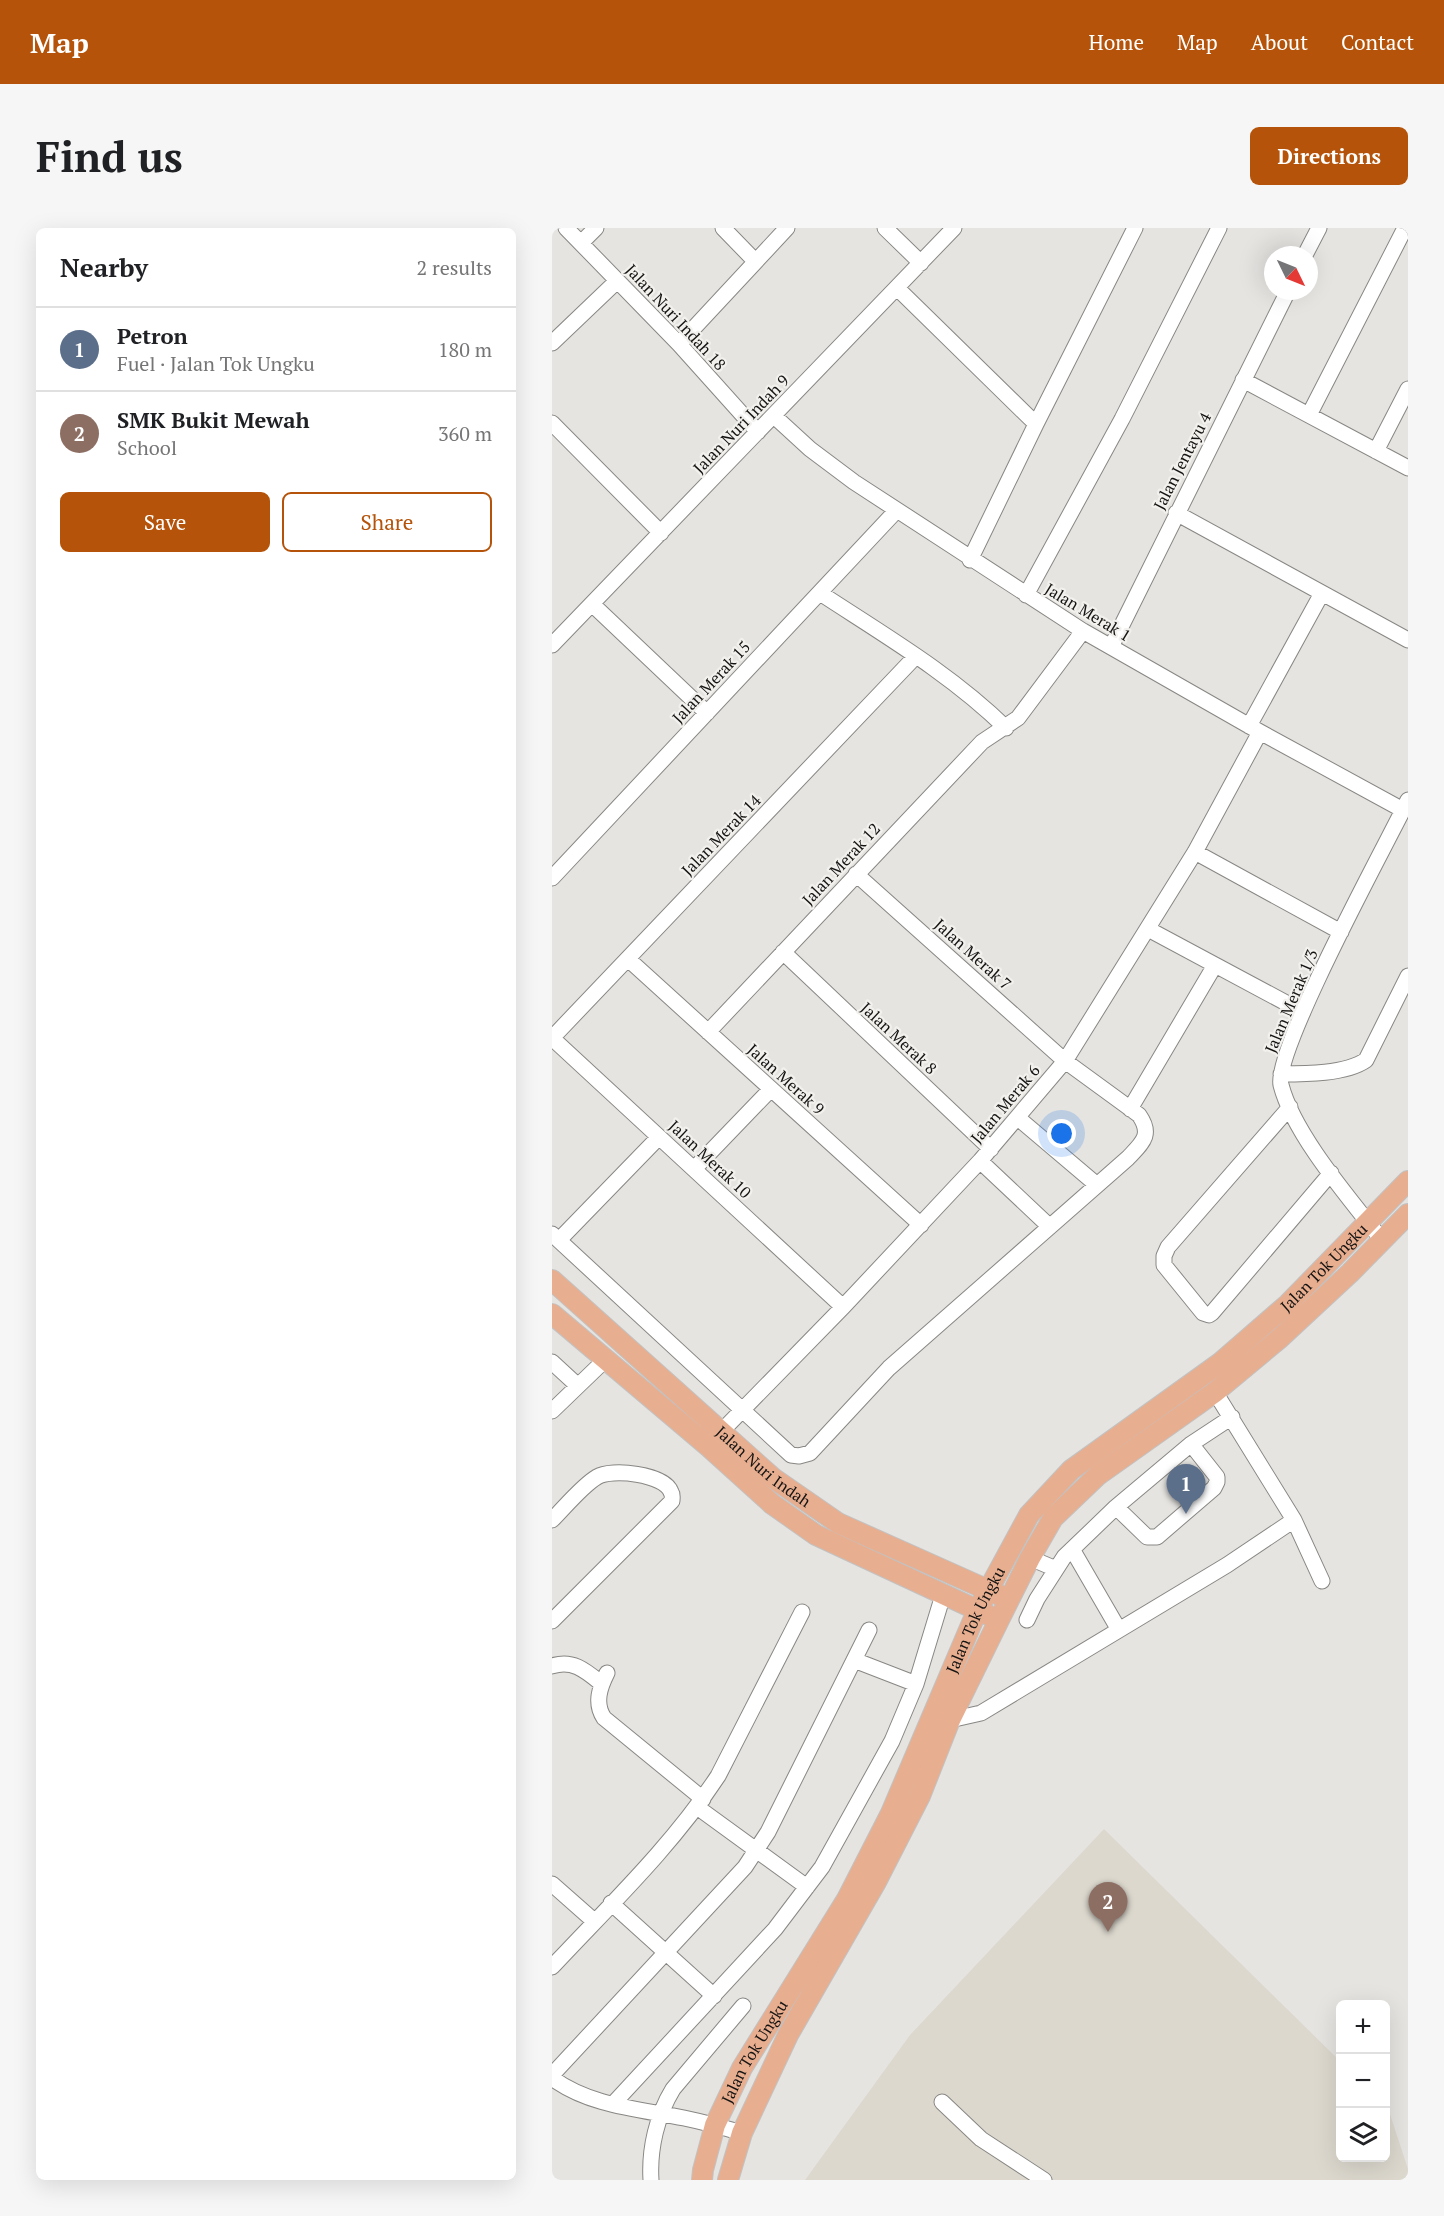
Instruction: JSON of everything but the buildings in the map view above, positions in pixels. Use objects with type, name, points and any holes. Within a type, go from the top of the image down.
[{"type":"main road","name":"Jalan Tok Ungku","points":[[702,2180],[715,2125],[742,2068],[847,1899],[891,1813],[977,1611],[1029,1515],[1071,1470],[1220,1363],[1288,1304],[1408,1181]]},
{"type":"main road","name":"Jalan Tok Ungku","points":[[728,2180],[742,2133],[788,2035],[871,1892],[915,1805],[950,1720],[1009,1599],[1053,1518],[1098,1475],[1215,1392],[1280,1338],[1408,1214]]},
{"type":"main road","name":"Jalan Nuri Indah","points":[[552,1280],[773,1478],[838,1523],[1009,1599]]},
{"type":"main road","name":"Jalan Nuri Indah","points":[[552,1314],[708,1446],[772,1504],[816,1534],[999,1620]]},
{"type":"street","name":"Jalan Nuri Indah 18","points":[[566,228],[679,344],[758,432]]},
{"type":"street","points":[[581,243],[596,228]]},
{"type":"street","points":[[723,228],[755,261]]},
{"type":"street","points":[[679,344],[787,228]]},
{"type":"street","points":[[885,228],[921,263]]},
{"type":"street","name":"Jalan Nuri Indah 9","points":[[553,640],[662,533],[954,228]]},
{"type":"street","points":[[1026,595],[1122,419],[1219,228]]},
{"type":"street","points":[[1310,246],[1319,228]]},
{"type":"street","points":[[1309,415],[1405,228]]},
{"type":"street","points":[[970,560],[1130,231]]},
{"type":"street","points":[[552,343],[617,281]]},
{"type":"street","points":[[897,288],[1036,424]]},
{"type":"street","name":"Jalan Jentayu 4","points":[[1111,647],[1283,300]]},
{"type":"street","points":[[1244,380],[1408,468]]},
{"type":"street","points":[[1376,451],[1408,389]]},
{"type":"street","name":"Jalan Merak 1","points":[[774,416],[810,449],[896,511],[970,560],[1083,631],[1404,813]]},
{"type":"street","points":[[552,423],[662,533]]},
{"type":"street","name":"Jalan Merak 15","points":[[552,878],[896,511]]},
{"type":"street","points":[[1176,513],[1408,640]]},
{"type":"street","name":"Jalan Merak 6","points":[[708,1446],[921,1225],[991,1149],[1065,1061],[1195,852],[1322,592]]},
{"type":"street","points":[[820,593],[916,656],[984,706],[1006,728]]},
{"type":"street","points":[[592,604],[707,713]]},
{"type":"street","name":"Jalan Merak 12","points":[[708,1032],[982,742],[1018,718],[1083,631]]},
{"type":"street","name":"Jalan Merak 14","points":[[552,1038],[916,656]]},
{"type":"street","name":"Jalan Merak 1/3","points":[[1382,1240],[1308,1141],[1290,1107],[1281,1083],[1281,1074],[1284,1059],[1303,1012],[1341,932],[1404,813]]},
{"type":"street","points":[[1195,852],[1341,932]]},
{"type":"street","name":"Jalan Merak 7","points":[[856,874],[1065,1061],[1139,1115],[1145,1123],[1147,1134],[1128,1158],[1097,1185]]},
{"type":"street","points":[[1148,929],[1303,1012]]},
{"type":"street","name":"Jalan Merak 8","points":[[783,952],[991,1149]]},
{"type":"street","name":"Jalan Merak 9","points":[[628,959],[921,1225]]},
{"type":"street","points":[[1130,1108],[1215,965]]},
{"type":"street","points":[[1281,1074],[1310,1074],[1354,1066],[1366,1059],[1408,976]]},
{"type":"street","name":"Jalan Merak 10","points":[[552,1038],[843,1307]]},
{"type":"street","points":[[694,1170],[771,1089]]},
{"type":"street","points":[[1290,1107],[1168,1248],[1164,1256],[1164,1265],[1203,1313],[1209,1315],[1334,1178]]},
{"type":"street","points":[[658,1137],[556,1237],[790,1455],[799,1456],[810,1453],[889,1368],[1097,1185],[1018,1118]]},
{"type":"street","points":[[980,1161],[1049,1226]]},
{"type":"street","points":[[552,1411],[605,1360]]},
{"type":"street","points":[[552,1362],[578,1386]]},
{"type":"street","points":[[1215,1392],[1294,1520],[1322,1581]]},
{"type":"street","points":[[1027,1620],[1056,1569],[1072,1549],[1116,1507],[1191,1444],[1232,1417]]},
{"type":"street","points":[[1116,1507],[1147,1537],[1157,1537],[1214,1488],[1217,1482],[1216,1476],[1191,1444]]},
{"type":"street","points":[[552,1520],[596,1477],[606,1473],[616,1472],[653,1478],[672,1491],[672,1501],[552,1621]]},
{"type":"street","points":[[950,1720],[981,1713],[1227,1565],[1294,1520]]},
{"type":"street","points":[[1072,1549],[1119,1630]]},
{"type":"street","points":[[1030,1558],[1056,1569]]},
{"type":"street","points":[[613,2104],[775,1929],[822,1867],[892,1741],[916,1684],[943,1595]]},
{"type":"street","points":[[552,1967],[678,1831],[700,1803],[718,1776],[802,1612]]},
{"type":"street","points":[[742,2133],[582,2096],[552,2077],[746,1867],[768,1832],[869,1630]]},
{"type":"street","points":[[854,1660],[916,1684]]},
{"type":"street","points":[[552,1666],[571,1663],[604,1678],[598,1702],[604,1718],[756,1850],[807,1887]]},
{"type":"street","points":[[552,1884],[594,1921]]},
{"type":"street","points":[[611,1903],[714,1996]]},
{"type":"street","points":[[651,2180],[650,2161],[660,2114],[673,2089],[743,2006]]},
{"type":"street","points":[[942,2102],[981,2139],[1044,2180]]},
{"type":"shaded area","points":[[1104,1829],[1336,2057],[1336,2162],[1390,2162],[1390,2114],[1408,2169],[1408,2180],[805,2180],[910,2035]]},
{"type":"place","name":"Petron","points":[[1186,1514]]},
{"type":"place","name":"SMK Bukit Mewah","points":[[1108,1932]]}]
